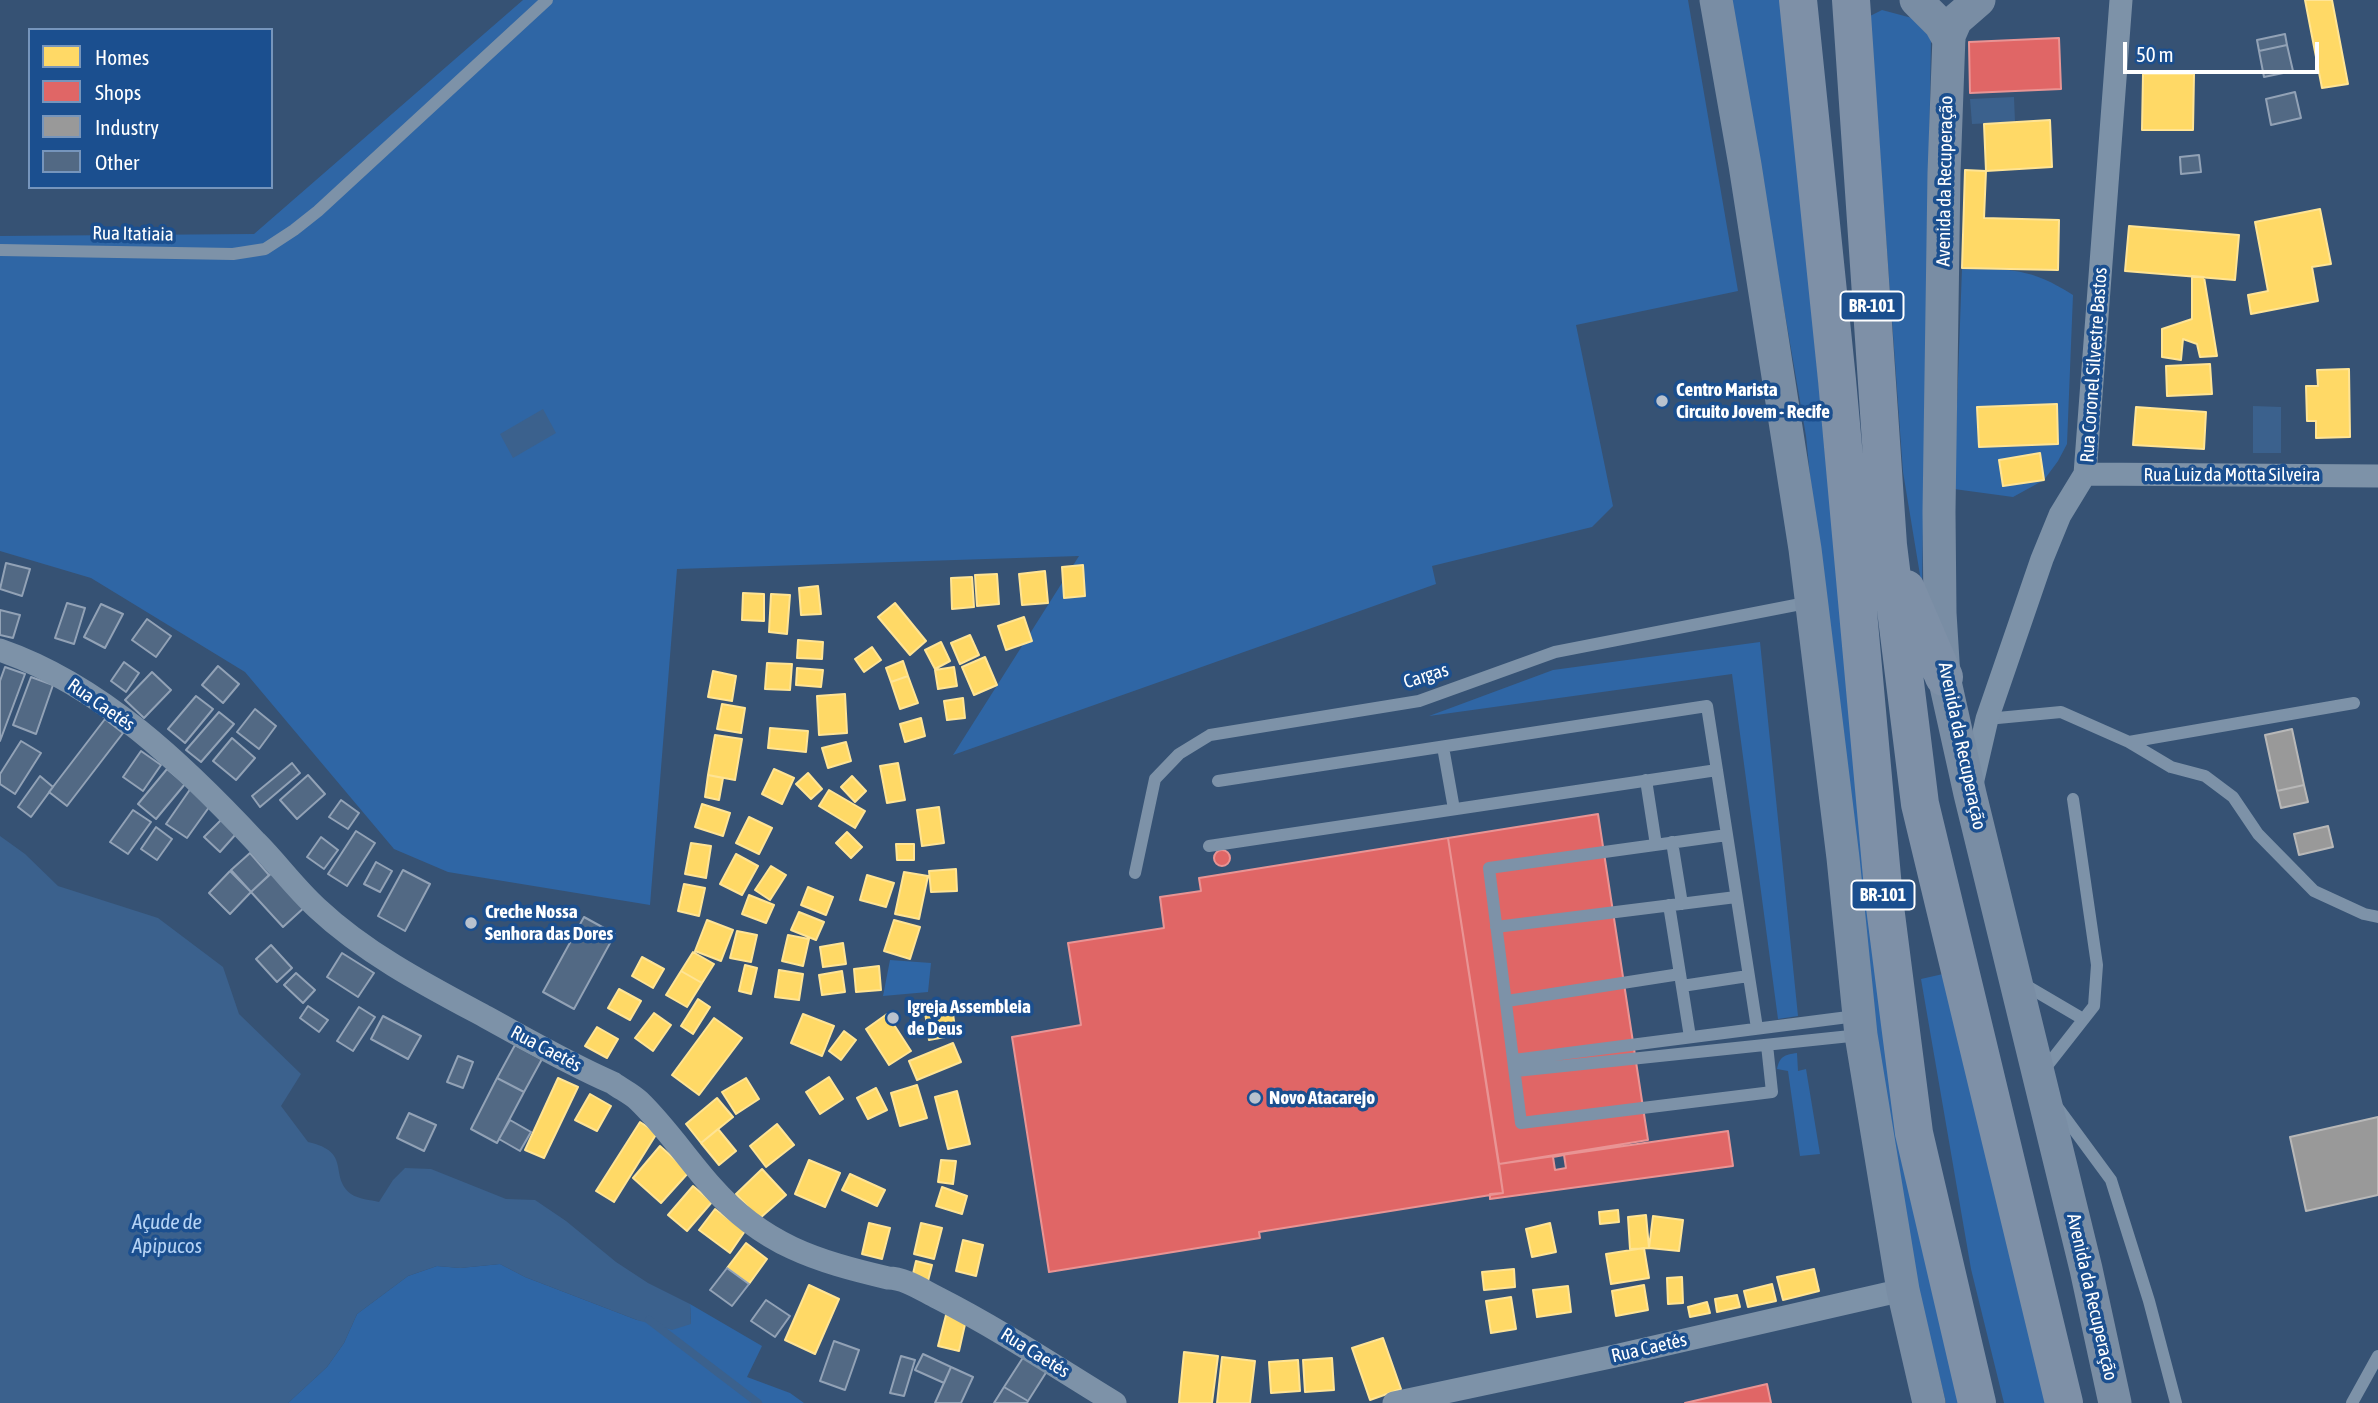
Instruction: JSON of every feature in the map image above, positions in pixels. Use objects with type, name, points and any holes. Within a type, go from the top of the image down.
[{"type":"highway","name":"BR-101","points":[[1798,0],[1837,380],[1887,927],[1914,1133],[1977,1403]]},
{"type":"highway","name":"BR-101","points":[[1851,0],[1888,545],[1920,804],[2064,1403]]},
{"type":"highway","points":[[1888,545],[1944,677]]},
{"type":"main road","points":[[1716,0],[1747,179],[1811,602],[1843,858],[1860,1025],[1903,1290],[1929,1403]]},
{"type":"main road","points":[[1916,0],[1940,24],[1949,40]]},
{"type":"main road","name":"Avenida da Recuperação","points":[[1979,0],[1956,20],[1949,40],[1943,186],[1939,512],[1944,677],[2086,1269],[2115,1403]]},
{"type":"street","name":"Rua Coronel Silvestre Bastos","points":[[1970,794],[1986,719],[2030,592],[2060,515],[2085,474],[2121,0]]},
{"type":"street","name":"Rua Luiz da Motta Silveira","points":[[2085,474],[2378,475]]},
{"type":"street","name":"Rua Caetés","points":[[0,650],[22,657],[71,682],[127,721],[185,772],[255,840],[317,908],[369,949],[435,989],[613,1083],[638,1100],[714,1189],[762,1233],[793,1250],[830,1264],[897,1278],[986,1322],[1115,1403]]},
{"type":"street","name":"Rua Caetés","points":[[1394,1403],[1903,1290]]},
{"type":"lane","name":"Rua Itatiaia","points":[[0,250],[233,254],[265,249],[318,211],[547,0]]},
{"type":"lane","name":"Cargas","points":[[1135,873],[1156,779],[1179,754],[1210,734],[1419,701],[1555,652],[1811,602]]},
{"type":"lane","points":[[2129,742],[2354,703]]},
{"type":"lane","points":[[1219,781],[1707,706],[1757,1028]]},
{"type":"lane","points":[[1986,719],[2061,712],[2129,742],[2171,767],[2205,776],[2233,797],[2258,834],[2314,891],[2364,914],[2378,917]]},
{"type":"lane","points":[[1443,747],[1454,809]]},
{"type":"lane","points":[[1209,846],[1717,770]]},
{"type":"lane","points":[[1646,780],[1656,845]]},
{"type":"lane","points":[[2073,799],[2096,965],[2094,1006],[2041,1082],[2111,1180],[2149,1301],[2176,1403]]},
{"type":"lane","points":[[1727,835],[1489,868],[1521,1123],[1772,1092],[1767,1045]]},
{"type":"lane","points":[[1672,842],[1681,980],[1690,1037]]},
{"type":"lane","points":[[1496,927],[1736,897]]},
{"type":"lane","points":[[1507,1001],[1681,980],[1748,976]]},
{"type":"lane","points":[[2015,979],[2083,1019]]},
{"type":"lane","points":[[1515,1065],[1757,1028],[1860,1025]]},
{"type":"lane","points":[[1515,1065],[1767,1045],[1860,1025]]},
{"type":"lane","points":[[2352,1403],[2378,1356]]},
{"type":"shaded area","points":[[523,0],[1688,0],[1738,291],[1576,325],[1613,506],[1592,527],[1432,566],[1436,584],[953,755],[1079,556],[677,569],[650,905],[448,872],[394,849],[245,672],[91,578],[0,551],[0,236],[254,234]]},
{"type":"shaded area","points":[[1731,0],[1781,0],[1861,811],[1968,1403],[1946,1403],[1910,1256],[1866,1027],[1806,436]]},
{"type":"shaded area","points":[[1882,10],[1912,18],[1931,38],[1922,587],[1903,472],[1870,16]]},
{"type":"shaded area","points":[[1962,268],[2020,272],[2045,280],[2073,295],[2067,444],[2044,480],[2013,497],[1954,489]]},
{"type":"shaded area","points":[[1760,642],[1798,1016],[1778,1019],[1732,674],[1429,716],[1553,670]]},
{"type":"shaded area","points":[[890,960],[931,963],[928,992],[883,996]]},
{"type":"shaded area","points":[[1943,974],[2050,1403],[2004,1403],[1971,1269],[1921,979]]},
{"type":"shaded area","points":[[1797,1053],[1798,1071],[1806,1069],[1820,1154],[1800,1156],[1788,1071],[1777,1069],[1783,1057]]},
{"type":"shaded area","points":[[500,1264],[525,1277],[637,1320],[691,1324],[690,1304],[762,1346],[747,1377],[790,1393],[804,1403],[288,1403],[327,1367],[344,1343],[357,1314],[408,1276],[437,1266],[460,1268]]},
{"type":"water","points":[[2014,97],[2015,122],[1972,124],[1970,99]]},
{"type":"water","points":[[2253,406],[2281,407],[2281,453],[2253,453]]},
{"type":"water","points":[[543,409],[556,433],[513,458],[500,434]]},
{"type":"water","name":"Açude de Apipucos","points":[[0,836],[25,854],[58,886],[158,918],[223,967],[239,1014],[301,1074],[281,1106],[308,1142],[322,1146],[335,1158],[344,1187],[351,1194],[379,1202],[393,1180],[405,1168],[431,1169],[506,1199],[535,1200],[566,1221],[616,1262],[648,1283],[690,1304],[691,1324],[672,1330],[637,1320],[525,1277],[500,1264],[460,1268],[437,1266],[408,1276],[357,1314],[344,1343],[327,1367],[288,1403],[0,1403]]},
{"type":"building: Homes","points":[[2305,0],[2332,0],[2348,84],[2322,88]]},
{"type":"building: Homes","points":[[2143,74],[2194,74],[2193,130],[2142,130]]},
{"type":"building: Homes","points":[[2050,120],[2052,167],[1986,171],[1984,124]]},
{"type":"building: Homes","points":[[1965,170],[1986,171],[1984,218],[2059,220],[2058,270],[1962,268]]},
{"type":"building: Homes","points":[[2320,209],[2331,264],[2312,267],[2318,301],[2251,314],[2248,295],[2268,291],[2255,222]]},
{"type":"building: Homes","points":[[2129,226],[2239,235],[2235,280],[2125,271]]},
{"type":"building: Homes","points":[[2192,276],[2204,277],[2217,356],[2200,357],[2197,344],[2183,339],[2181,360],[2162,357],[2162,329],[2192,319]]},
{"type":"building: Homes","points":[[2210,364],[2212,394],[2167,396],[2166,366]]},
{"type":"building: Homes","points":[[2349,369],[2350,437],[2316,438],[2316,421],[2307,421],[2306,386],[2318,386],[2317,370]]},
{"type":"building: Homes","points":[[2057,404],[2058,444],[1979,447],[1977,407]]},
{"type":"building: Homes","points":[[2136,407],[2206,412],[2204,449],[2133,445]]},
{"type":"building: Homes","points":[[2040,453],[2044,480],[2003,486],[1999,460]]},
{"type":"building: Homes","points":[[1083,565],[1085,596],[1064,598],[1062,567]]},
{"type":"building: Homes","points":[[1045,571],[1048,603],[1022,605],[1019,574]]},
{"type":"building: Homes","points":[[997,574],[999,604],[977,606],[975,575]]},
{"type":"building: Homes","points":[[972,577],[974,607],[952,609],[951,578]]},
{"type":"building: Homes","points":[[818,586],[821,614],[801,615],[799,588]]},
{"type":"building: Homes","points":[[743,593],[764,594],[764,621],[742,620]]},
{"type":"building: Homes","points":[[771,594],[790,595],[787,634],[769,632]]},
{"type":"building: Homes","points":[[895,603],[926,641],[910,655],[878,617]]},
{"type":"building: Homes","points":[[1024,617],[1032,641],[1006,650],[998,626]]},
{"type":"building: Homes","points":[[970,635],[979,655],[960,664],[951,643]]},
{"type":"building: Homes","points":[[798,640],[823,642],[822,659],[797,658]]},
{"type":"building: Homes","points":[[941,642],[950,661],[935,669],[925,650]]},
{"type":"building: Homes","points":[[872,647],[881,660],[864,672],[855,659]]},
{"type":"building: Homes","points":[[985,657],[997,685],[974,695],[962,667]]},
{"type":"building: Homes","points":[[903,661],[908,676],[891,682],[886,668]]},
{"type":"building: Homes","points":[[767,663],[792,664],[790,690],[765,689]]},
{"type":"building: Homes","points":[[954,667],[957,686],[938,689],[935,670]]},
{"type":"building: Homes","points":[[797,668],[823,670],[821,687],[796,685]]},
{"type":"building: Homes","points":[[713,671],[736,676],[732,701],[708,697]]},
{"type":"building: Homes","points":[[908,676],[918,703],[900,709],[891,682]]},
{"type":"building: Homes","points":[[845,694],[847,733],[819,735],[817,696]]},
{"type":"building: Homes","points":[[963,698],[965,718],[947,720],[944,701]]},
{"type":"building: Homes","points":[[722,704],[745,708],[741,733],[717,729]]},
{"type":"building: Homes","points":[[921,718],[925,736],[905,742],[900,724]]},
{"type":"building: Homes","points":[[770,728],[808,731],[806,752],[768,748]]},
{"type":"building: Homes","points":[[715,735],[742,739],[735,780],[708,775]]},
{"type":"building: Homes","points":[[846,742],[851,761],[828,768],[822,748]]},
{"type":"building: Homes","points":[[898,763],[905,800],[887,803],[880,766]]},
{"type":"building: Homes","points":[[774,769],[794,778],[782,804],[762,794]]},
{"type":"building: Homes","points":[[808,773],[822,789],[811,799],[796,784]]},
{"type":"building: Homes","points":[[708,775],[723,778],[719,800],[705,797]]},
{"type":"building: Homes","points":[[852,776],[866,791],[855,802],[841,787]]},
{"type":"building: Homes","points":[[829,790],[865,811],[855,828],[819,806]]},
{"type":"building: Homes","points":[[702,804],[730,813],[723,836],[695,827]]},
{"type":"building: Homes","points":[[939,807],[944,843],[922,846],[917,810]]},
{"type":"building: Homes","points":[[749,817],[772,828],[759,854],[736,843]]},
{"type":"building: Homes","points":[[847,832],[862,847],[851,858],[836,843]]},
{"type":"building: Homes","points":[[691,843],[711,846],[706,878],[685,874]]},
{"type":"building: Homes","points":[[896,844],[914,844],[914,860],[897,860]]},
{"type":"building: Homes","points":[[736,854],[758,866],[742,895],[720,884]]},
{"type":"building: Homes","points":[[771,866],[786,875],[770,900],[755,890]]},
{"type":"building: Homes","points":[[956,869],[957,891],[931,892],[929,871]]},
{"type":"building: Homes","points":[[904,872],[928,876],[919,919],[895,914]]},
{"type":"building: Homes","points":[[867,875],[894,883],[886,907],[860,900]]},
{"type":"building: Homes","points":[[684,884],[705,888],[699,916],[678,911]]},
{"type":"building: Homes","points":[[808,887],[833,897],[826,915],[801,905]]},
{"type":"building: Homes","points":[[749,895],[774,905],[766,923],[742,914]]},
{"type":"building: Homes","points":[[799,912],[824,922],[816,940],[791,930]]},
{"type":"building: Homes","points":[[707,920],[733,930],[721,961],[695,951]]},
{"type":"building: Homes","points":[[894,920],[920,927],[910,959],[884,951]]},
{"type":"building: Homes","points":[[737,931],[757,935],[751,962],[730,958]]},
{"type":"building: Homes","points":[[788,935],[809,939],[803,966],[782,961]]},
{"type":"building: Homes","points":[[843,943],[846,964],[823,967],[820,947]]},
{"type":"building: Homes","points":[[693,952],[714,964],[702,983],[681,971]]},
{"type":"building: Homes","points":[[642,957],[664,969],[653,988],[632,976]]},
{"type":"building: Homes","points":[[745,965],[757,968],[751,994],[739,991]]},
{"type":"building: Homes","points":[[879,966],[881,990],[856,992],[854,969]]},
{"type":"building: Homes","points":[[779,970],[803,974],[799,1000],[775,997]]},
{"type":"building: Homes","points":[[681,971],[702,983],[687,1007],[666,995]]},
{"type":"building: Homes","points":[[842,971],[845,992],[822,995],[819,975]]},
{"type":"building: Homes","points":[[619,989],[641,1001],[630,1020],[608,1008]]},
{"type":"building: Homes","points":[[698,999],[710,1007],[693,1034],[681,1026]]},
{"type":"building: Homes","points":[[952,1007],[956,1035],[929,1040],[925,1012]]},
{"type":"building: Homes","points":[[654,1013],[671,1025],[653,1051],[635,1038]]},
{"type":"building: Homes","points":[[803,1014],[834,1026],[822,1056],[791,1043]]},
{"type":"building: Homes","points":[[887,1014],[911,1051],[889,1065],[866,1029]]},
{"type":"building: Homes","points":[[714,1018],[742,1038],[699,1095],[672,1075]]},
{"type":"building: Homes","points":[[597,1027],[618,1039],[607,1058],[585,1046]]},
{"type":"building: Homes","points":[[844,1031],[856,1040],[841,1060],[829,1051]]},
{"type":"building: Homes","points":[[953,1043],[961,1062],[917,1080],[909,1061]]},
{"type":"building: Homes","points":[[829,1077],[843,1099],[820,1114],[806,1092]]},
{"type":"building: Homes","points":[[558,1078],[578,1087],[544,1158],[525,1150]]},
{"type":"building: Homes","points":[[746,1078],[759,1099],[736,1114],[722,1092]]},
{"type":"building: Homes","points":[[917,1085],[927,1118],[900,1126],[891,1093]]},
{"type":"building: Homes","points":[[876,1088],[887,1110],[868,1119],[857,1098]]},
{"type":"building: Homes","points":[[957,1091],[970,1144],[948,1149],[935,1097]]},
{"type":"building: Homes","points":[[590,1094],[611,1106],[597,1131],[575,1120]]},
{"type":"building: Homes","points":[[717,1098],[733,1117],[701,1143],[686,1124]]},
{"type":"building: Homes","points":[[640,1122],[657,1133],[614,1202],[596,1191]]},
{"type":"building: Homes","points":[[777,1124],[794,1145],[766,1167],[750,1146]]},
{"type":"building: Homes","points":[[718,1129],[736,1151],[719,1165],[701,1143]]},
{"type":"building: Homes","points":[[660,1146],[689,1172],[661,1203],[633,1178]]},
{"type":"building: Homes","points":[[809,1160],[840,1173],[825,1207],[795,1194]]},
{"type":"building: Homes","points":[[941,1160],[956,1161],[953,1184],[938,1182]]},
{"type":"building: Homes","points":[[762,1169],[786,1195],[759,1219],[736,1194]]},
{"type":"building: Homes","points":[[850,1174],[885,1190],[877,1206],[842,1190]]},
{"type":"building: Homes","points":[[693,1186],[712,1202],[687,1231],[668,1215]]},
{"type":"building: Homes","points":[[942,1187],[967,1196],[962,1214],[936,1206]]},
{"type":"building: Homes","points":[[715,1209],[745,1231],[730,1253],[699,1230]]},
{"type":"building: Homes","points":[[1618,1210],[1619,1222],[1600,1224],[1599,1212]]},
{"type":"building: Homes","points":[[1646,1215],[1649,1248],[1630,1249],[1628,1217]]},
{"type":"building: Homes","points":[[1653,1216],[1683,1220],[1679,1251],[1649,1248]]},
{"type":"building: Homes","points":[[869,1223],[890,1228],[882,1259],[862,1254]]},
{"type":"building: Homes","points":[[921,1223],[942,1228],[934,1259],[914,1254]]},
{"type":"building: Homes","points":[[1550,1223],[1556,1252],[1532,1257],[1526,1229]]},
{"type":"building: Homes","points":[[963,1240],[983,1245],[976,1276],[956,1271]]},
{"type":"building: Homes","points":[[746,1243],[767,1259],[749,1284],[727,1268]]},
{"type":"building: Homes","points":[[1644,1248],[1649,1278],[1611,1284],[1606,1254]]},
{"type":"building: Homes","points":[[916,1261],[932,1265],[928,1281],[912,1278]]},
{"type":"building: Homes","points":[[1514,1269],[1515,1287],[1484,1290],[1482,1272]]},
{"type":"building: Homes","points":[[1814,1269],[1819,1291],[1783,1300],[1777,1277]]},
{"type":"building: Homes","points":[[1682,1277],[1683,1303],[1668,1304],[1667,1278]]},
{"type":"building: Homes","points":[[1772,1284],[1776,1301],[1748,1307],[1744,1291]]},
{"type":"building: Homes","points":[[809,1285],[839,1299],[815,1354],[785,1340]]},
{"type":"building: Homes","points":[[1644,1285],[1648,1310],[1616,1316],[1612,1291]]},
{"type":"building: Homes","points":[[1568,1286],[1571,1312],[1537,1317],[1533,1290]]},
{"type":"building: Homes","points":[[1737,1295],[1740,1307],[1717,1312],[1715,1299]]},
{"type":"building: Homes","points":[[1511,1297],[1516,1329],[1491,1333],[1486,1301]]},
{"type":"building: Homes","points":[[1707,1302],[1710,1313],[1690,1317],[1688,1307]]},
{"type":"building: Homes","points":[[946,1315],[966,1320],[959,1351],[938,1346]]},
{"type":"building: Homes","points":[[1383,1338],[1401,1389],[1370,1400],[1352,1348]]},
{"type":"building: Homes","points":[[1184,1352],[1218,1356],[1212,1403],[1179,1403]]},
{"type":"building: Homes","points":[[1222,1357],[1255,1361],[1250,1403],[1217,1403]]},
{"type":"building: Homes","points":[[1332,1358],[1334,1390],[1305,1392],[1303,1360]]},
{"type":"building: Homes","points":[[1298,1360],[1300,1391],[1271,1393],[1269,1362]]},
{"type":"building: Shops","points":[[2059,38],[2061,89],[1970,93],[1969,42]]},
{"type":"building: Shops","points":[[1598,814],[1648,1140],[1499,1164],[1448,838]]},
{"type":"building: Shops","name":"Novo Atacarejo","points":[[1448,838],[1503,1193],[1259,1232],[1260,1238],[1049,1272],[1012,1037],[1081,1025],[1068,943],[1164,928],[1160,897],[1201,891],[1199,878]]},
{"type":"building: Shops","points":[[1222,850],[1230,858],[1222,866],[1214,858]]},
{"type":"building: Shops","points":[[1728,1131],[1733,1166],[1490,1199],[1490,1194],[1503,1193],[1499,1164]]},
{"type":"building: Shops","points":[[1564,1155],[1566,1168],[1555,1170],[1553,1157]]},
{"type":"building: Shops","points":[[1767,1384],[1771,1403],[1685,1403]]},
{"type":"building: Industry","points":[[2292,729],[2304,785],[2277,791],[2265,735]]},
{"type":"building: Industry","points":[[2304,785],[2308,802],[2281,808],[2277,791]]},
{"type":"building: Industry","points":[[2328,826],[2333,847],[2299,855],[2294,834]]},
{"type":"building: Industry","points":[[2378,1117],[2378,1195],[2306,1211],[2290,1137]]},
{"type":"building: Other","points":[[2285,34],[2287,45],[2259,51],[2257,40]]},
{"type":"building: Other","points":[[2287,45],[2293,71],[2264,77],[2259,51]]},
{"type":"building: Other","points":[[2295,92],[2301,118],[2271,125],[2266,99]]},
{"type":"building: Other","points":[[2199,155],[2201,172],[2181,174],[2180,157]]},
{"type":"building: Other","points":[[6,563],[30,569],[22,596],[0,589]]},
{"type":"building: Other","points":[[67,603],[85,608],[74,644],[55,638]]},
{"type":"building: Other","points":[[101,604],[123,614],[105,648],[84,637]]},
{"type":"building: Other","points":[[0,610],[20,615],[13,638],[0,635]]},
{"type":"building: Other","points":[[147,619],[171,636],[156,657],[132,640]]},
{"type":"building: Other","points":[[124,662],[139,673],[126,692],[111,681]]},
{"type":"building: Other","points":[[218,666],[239,684],[223,703],[202,685]]},
{"type":"building: Other","points":[[5,667],[25,674],[0,741],[0,681]]},
{"type":"building: Other","points":[[152,672],[171,690],[144,718],[125,700]]},
{"type":"building: Other","points":[[31,677],[53,685],[36,734],[13,725]]},
{"type":"building: Other","points":[[196,696],[213,709],[185,743],[168,729]]},
{"type":"building: Other","points":[[255,709],[276,726],[259,749],[237,732]]},
{"type":"building: Other","points":[[219,712],[234,724],[201,762],[186,750]]},
{"type":"building: Other","points":[[105,719],[123,733],[67,806],[49,792]]},
{"type":"building: Other","points":[[232,738],[255,758],[236,780],[213,761]]},
{"type":"building: Other","points":[[21,741],[41,753],[15,794],[0,784],[0,774]]},
{"type":"building: Other","points":[[141,751],[161,765],[143,791],[123,777]]},
{"type":"building: Other","points":[[292,763],[300,773],[260,807],[252,796]]},
{"type":"building: Other","points":[[167,769],[185,784],[156,819],[138,804]]},
{"type":"building: Other","points":[[308,775],[325,794],[297,819],[280,800]]},
{"type":"building: Other","points":[[40,776],[53,787],[31,817],[18,807]]},
{"type":"building: Other","points":[[191,788],[212,803],[187,838],[166,824]]},
{"type":"building: Other","points":[[341,800],[359,813],[348,829],[329,817]]},
{"type":"building: Other","points":[[133,810],[151,822],[128,854],[110,842]]},
{"type":"building: Other","points":[[221,820],[236,834],[220,852],[204,837]]},
{"type":"building: Other","points":[[156,827],[172,839],[157,860],[141,849]]},
{"type":"building: Other","points":[[356,831],[375,843],[347,886],[328,874]]},
{"type":"building: Other","points":[[321,837],[338,850],[324,869],[307,857]]},
{"type":"building: Other","points":[[250,853],[269,875],[251,892],[231,870]]},
{"type":"building: Other","points":[[376,862],[392,871],[380,892],[364,884]]},
{"type":"building: Other","points":[[275,870],[307,905],[283,927],[251,892]]},
{"type":"building: Other","points":[[403,870],[430,884],[405,931],[378,916]]},
{"type":"building: Other","points":[[230,871],[251,892],[230,914],[209,893]]},
{"type":"building: Other","points":[[584,917],[615,934],[574,1009],[543,992]]},
{"type":"building: Other","points":[[271,945],[292,968],[277,982],[256,959]]},
{"type":"building: Other","points":[[342,953],[374,973],[358,997],[327,977]]},
{"type":"building: Other","points":[[296,973],[315,990],[303,1003],[284,985]]},
{"type":"building: Other","points":[[308,1006],[328,1020],[319,1032],[300,1018]]},
{"type":"building: Other","points":[[359,1007],[375,1017],[353,1051],[337,1041]]},
{"type":"building: Other","points":[[383,1016],[421,1036],[408,1059],[371,1039]]},
{"type":"building: Other","points":[[515,1045],[542,1059],[524,1092],[497,1078]]},
{"type":"building: Other","points":[[458,1056],[473,1062],[463,1088],[447,1082]]},
{"type":"building: Other","points":[[497,1078],[524,1092],[497,1143],[471,1129]]},
{"type":"building: Other","points":[[409,1113],[436,1125],[424,1151],[397,1138]]},
{"type":"building: Other","points":[[510,1120],[531,1132],[520,1151],[499,1139]]},
{"type":"building: Other","points":[[727,1268],[749,1284],[732,1306],[710,1290]]},
{"type":"building: Other","points":[[766,1300],[790,1316],[775,1337],[751,1321]]},
{"type":"building: Other","points":[[834,1341],[859,1350],[845,1390],[820,1381]]},
{"type":"building: Other","points":[[923,1354],[951,1367],[944,1383],[915,1370]]},
{"type":"building: Other","points":[[901,1356],[915,1360],[904,1396],[890,1393]]},
{"type":"building: Other","points":[[1024,1356],[1047,1371],[1028,1401],[1004,1387]]},
{"type":"building: Other","points":[[951,1367],[973,1377],[961,1403],[935,1403]]},
{"type":"building: Other","points":[[1004,1387],[1028,1401],[1027,1403],[994,1403]]},
{"type":"waterway","points":[[649,1320],[758,1403]]},
{"type":"place","name":"Centro Marista Circuito Jovem - Recife","points":[[1662,401]]},
{"type":"place","name":"Creche Nossa Senhora das Dores","points":[[471,923]]},
{"type":"place","name":"Igreja Assembleia de Deus","points":[[893,1018]]},
{"type":"place","name":"Novo Atacarejo","points":[[1255,1098]]}]
